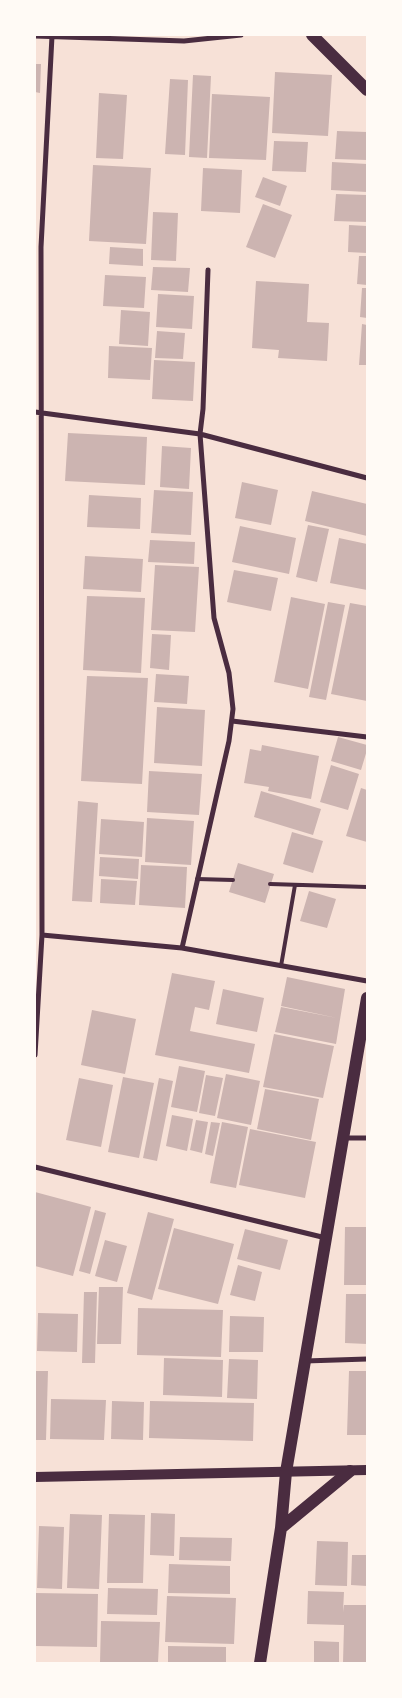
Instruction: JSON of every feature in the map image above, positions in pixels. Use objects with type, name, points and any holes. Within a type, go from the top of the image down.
[{"type":"main road","points":[[312,35],[367,90]]},
{"type":"main road","points":[[260,1663],[281,1528],[286,1472],[367,998]]},
{"type":"main road","points":[[35,1477],[367,1470]]},
{"type":"main road","points":[[281,1528],[350,1471]]},
{"type":"street","points":[[35,36],[184,40],[241,35]]},
{"type":"street","points":[[35,1056],[42,935],[38,413],[41,247],[52,36]]},
{"type":"street","points":[[182,948],[229,740],[233,709],[229,673],[214,618],[200,434],[203,409],[208,270]]},
{"type":"street","points":[[38,413],[200,434],[367,478]]},
{"type":"street","points":[[232,721],[367,737]]},
{"type":"street","points":[[42,935],[182,948],[367,981]]},
{"type":"street","points":[[343,1138],[367,1138]]},
{"type":"street","points":[[35,1167],[326,1238]]},
{"type":"street","points":[[305,1361],[367,1359]]},
{"type":"lane","points":[[197,879],[233,880]]},
{"type":"lane","points":[[270,884],[367,886]]},
{"type":"lane","points":[[281,966],[295,885]]},
{"type":"building","points":[[35,64],[41,64],[40,93],[35,92]]},
{"type":"building","points":[[275,72],[332,75],[328,136],[272,133]]},
{"type":"building","points":[[193,75],[211,76],[207,158],[189,157]]},
{"type":"building","points":[[170,79],[188,80],[185,155],[165,154]]},
{"type":"building","points":[[99,93],[127,95],[123,159],[96,158]]},
{"type":"building","points":[[212,94],[270,97],[266,160],[209,158]]},
{"type":"building","points":[[337,131],[367,132],[367,160],[335,159]]},
{"type":"building","points":[[274,141],[308,142],[306,172],[272,171]]},
{"type":"building","points":[[332,162],[367,164],[367,192],[331,190]]},
{"type":"building","points":[[93,165],[151,168],[146,244],[89,241]]},
{"type":"building","points":[[203,168],[242,170],[240,213],[201,211]]},
{"type":"building","points":[[263,177],[287,186],[280,206],[255,197]]},
{"type":"building","points":[[336,194],[367,195],[367,222],[334,221]]},
{"type":"building","points":[[263,204],[292,215],[275,258],[246,247]]},
{"type":"building","points":[[153,212],[178,213],[176,261],[151,260]]},
{"type":"building","points":[[349,225],[367,226],[367,253],[348,252]]},
{"type":"building","points":[[110,247],[143,249],[143,266],[109,264]]},
{"type":"building","points":[[359,256],[367,256],[367,285],[357,284]]},
{"type":"building","points":[[153,267],[190,268],[188,292],[151,290]]},
{"type":"building","points":[[105,275],[146,277],[144,308],[103,306]]},
{"type":"building","points":[[256,281],[309,284],[307,322],[329,323],[327,361],[278,358],[279,350],[252,348]]},
{"type":"building","points":[[362,288],[367,288],[367,318],[360,317]]},
{"type":"building","points":[[158,294],[194,296],[192,329],[156,327]]},
{"type":"building","points":[[121,310],[150,312],[148,346],[119,344]]},
{"type":"building","points":[[362,324],[367,325],[367,365],[359,365]]},
{"type":"building","points":[[157,331],[185,333],[183,359],[155,358]]},
{"type":"building","points":[[109,346],[152,348],[150,380],[108,378]]},
{"type":"building","points":[[154,360],[195,362],[193,401],[152,399]]},
{"type":"building","points":[[68,433],[147,437],[145,485],[65,481]]},
{"type":"building","points":[[162,446],[191,448],[189,489],[160,487]]},
{"type":"building","points":[[242,482],[278,490],[271,525],[235,518]]},
{"type":"building","points":[[154,490],[193,492],[191,535],[151,533]]},
{"type":"building","points":[[312,491],[367,504],[367,536],[305,521]]},
{"type":"building","points":[[89,495],[141,498],[140,529],[87,527]]},
{"type":"building","points":[[308,525],[329,529],[317,582],[296,577]]},
{"type":"building","points":[[240,526],[296,538],[289,574],[232,562]]},
{"type":"building","points":[[339,538],[367,544],[367,590],[330,583]]},
{"type":"building","points":[[150,540],[195,542],[194,564],[148,562]]},
{"type":"building","points":[[85,556],[143,559],[141,592],[83,589]]},
{"type":"building","points":[[155,565],[199,567],[195,632],[151,630]]},
{"type":"building","points":[[234,570],[278,578],[271,611],[227,602]]},
{"type":"building","points":[[87,596],[145,598],[141,673],[83,670]]},
{"type":"building","points":[[291,597],[325,604],[308,689],[274,682]]},
{"type":"building","points":[[328,602],[345,605],[326,700],[309,697]]},
{"type":"building","points":[[350,603],[367,606],[367,701],[331,694]]},
{"type":"building","points":[[152,634],[171,635],[169,670],[150,668]]},
{"type":"building","points":[[156,674],[189,676],[187,704],[154,702]]},
{"type":"building","points":[[87,676],[148,678],[142,784],[81,781]]},
{"type":"building","points":[[157,707],[205,710],[202,766],[154,763]]},
{"type":"building","points":[[338,737],[367,745],[361,770],[331,761]]},
{"type":"building","points":[[262,745],[319,756],[311,799],[268,791],[269,787],[244,783],[250,749],[261,751]]},
{"type":"building","points":[[331,765],[359,774],[348,810],[320,802]]},
{"type":"building","points":[[149,771],[202,774],[199,815],[147,812]]},
{"type":"building","points":[[361,788],[367,790],[367,842],[346,836]]},
{"type":"building","points":[[261,791],[321,809],[313,835],[254,817]]},
{"type":"building","points":[[78,801],[98,803],[92,902],[72,901]]},
{"type":"building","points":[[147,818],[194,821],[191,865],[145,862]]},
{"type":"building","points":[[101,819],[144,822],[142,857],[99,854]]},
{"type":"building","points":[[292,832],[323,841],[313,873],[283,864]]},
{"type":"building","points":[[100,857],[139,859],[138,879],[99,876]]},
{"type":"building","points":[[238,863],[274,874],[265,903],[229,892]]},
{"type":"building","points":[[141,865],[187,867],[185,908],[139,905]]},
{"type":"building","points":[[101,879],[137,881],[135,905],[100,903]]},
{"type":"building","points":[[309,891],[336,899],[327,928],[300,921]]},
{"type":"building","points":[[172,973],[215,981],[209,1010],[195,1007],[190,1031],[255,1044],[249,1073],[155,1055]]},
{"type":"building","points":[[287,977],[345,989],[336,1044],[275,1032],[281,1007],[337,1018],[281,1006]]},
{"type":"building","points":[[223,989],[264,998],[257,1032],[216,1024]]},
{"type":"building","points":[[92,1010],[136,1019],[125,1074],[81,1065]]},
{"type":"building","points":[[274,1034],[334,1046],[323,1098],[263,1087]]},
{"type":"building","points":[[179,1066],[205,1071],[197,1112],[171,1107]]},
{"type":"building","points":[[226,1074],[260,1081],[251,1125],[217,1118]]},
{"type":"building","points":[[206,1075],[223,1078],[215,1116],[199,1113]]},
{"type":"building","points":[[123,1077],[154,1083],[139,1158],[108,1152]]},
{"type":"building","points":[[79,1078],[113,1085],[101,1147],[66,1140]]},
{"type":"building","points":[[159,1078],[173,1081],[157,1161],[143,1158]]},
{"type":"building","points":[[265,1089],[319,1099],[311,1140],[257,1129]]},
{"type":"building","points":[[172,1115],[193,1119],[187,1151],[166,1146]]},
{"type":"building","points":[[196,1120],[208,1122],[202,1153],[190,1150]]},
{"type":"building","points":[[211,1122],[220,1123],[213,1156],[205,1154]]},
{"type":"building","points":[[222,1122],[248,1127],[236,1188],[210,1183]]},
{"type":"building","points":[[250,1129],[316,1142],[305,1198],[239,1185]]},
{"type":"building","points":[[35,1192],[91,1207],[73,1276],[35,1266]]},
{"type":"building","points":[[95,1210],[106,1213],[90,1274],[79,1271]]},
{"type":"building","points":[[148,1212],[174,1219],[152,1300],[127,1293]]},
{"type":"building","points":[[345,1227],[367,1227],[367,1285],[344,1285]]},
{"type":"building","points":[[174,1228],[234,1244],[218,1304],[158,1289]]},
{"type":"building","points":[[245,1229],[288,1240],[280,1270],[237,1259]]},
{"type":"building","points":[[105,1240],[127,1246],[117,1282],[95,1276]]},
{"type":"building","points":[[238,1265],[262,1272],[255,1301],[230,1295]]},
{"type":"building","points":[[99,1287],[123,1287],[121,1344],[97,1344]]},
{"type":"building","points":[[84,1292],[97,1292],[95,1363],[82,1363]]},
{"type":"building","points":[[346,1294],[367,1294],[367,1344],[345,1343]]},
{"type":"building","points":[[138,1308],[223,1310],[221,1357],[137,1355]]},
{"type":"building","points":[[38,1313],[78,1314],[77,1352],[37,1351]]},
{"type":"building","points":[[230,1316],[264,1317],[263,1352],[229,1352]]},
{"type":"building","points":[[164,1358],[223,1360],[222,1397],[163,1395]]},
{"type":"building","points":[[229,1359],[258,1360],[257,1399],[227,1398]]},
{"type":"building","points":[[35,1371],[48,1371],[46,1440],[35,1440]]},
{"type":"building","points":[[349,1371],[367,1371],[367,1435],[347,1435]]},
{"type":"building","points":[[51,1399],[106,1400],[104,1440],[50,1439]]},
{"type":"building","points":[[112,1401],[144,1402],[143,1440],[111,1439]]},
{"type":"building","points":[[150,1401],[254,1403],[253,1441],[149,1438]]},
{"type":"building","points":[[151,1513],[175,1514],[174,1556],[150,1555]]},
{"type":"building","points":[[70,1514],[102,1515],[99,1589],[67,1588]]},
{"type":"building","points":[[109,1514],[145,1515],[143,1583],[107,1583]]},
{"type":"building","points":[[39,1526],[64,1527],[62,1589],[37,1588]]},
{"type":"building","points":[[180,1537],[232,1538],[231,1561],[179,1560]]},
{"type":"building","points":[[317,1541],[348,1542],[347,1586],[315,1585]]},
{"type":"building","points":[[352,1555],[367,1555],[367,1586],[351,1585]]},
{"type":"building","points":[[169,1564],[230,1566],[230,1594],[168,1593]]},
{"type":"building","points":[[108,1588],[158,1589],[157,1615],[107,1614]]},
{"type":"building","points":[[308,1591],[344,1592],[343,1612],[344,1605],[367,1605],[367,1663],[343,1663],[344,1625],[307,1624]]},
{"type":"building","points":[[35,1593],[98,1594],[97,1647],[35,1646]]},
{"type":"building","points":[[167,1596],[236,1598],[234,1644],[165,1642]]},
{"type":"building","points":[[101,1621],[160,1622],[158,1663],[100,1663]]},
{"type":"building","points":[[314,1641],[339,1642],[339,1663],[314,1663]]},
{"type":"building","points":[[168,1646],[226,1647],[226,1663],[168,1663]]}]
